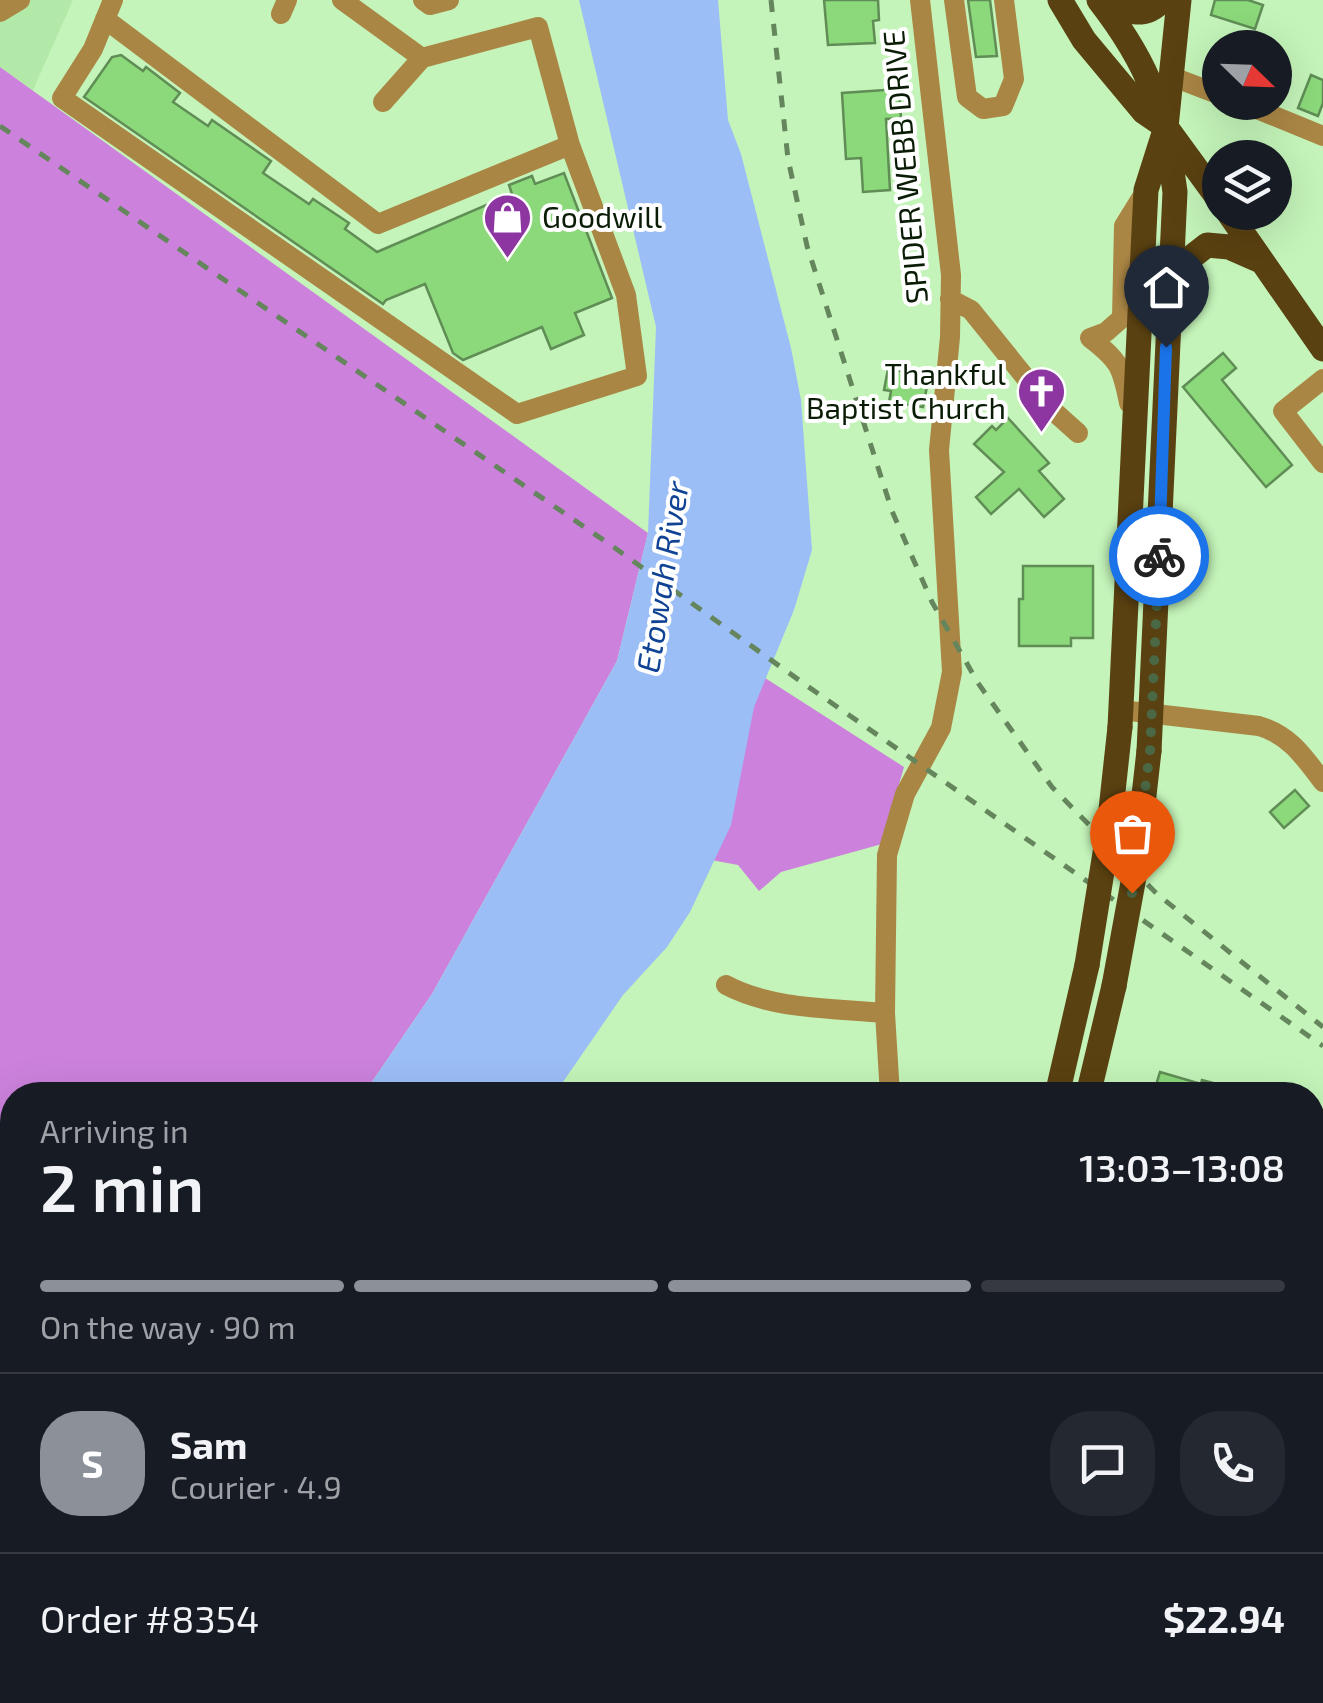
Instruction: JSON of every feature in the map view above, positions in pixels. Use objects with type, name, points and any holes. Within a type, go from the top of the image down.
[{"type":"main road","points":[[1060,0],[1084,40],[1144,112],[1166,127],[1202,176]]},
{"type":"main road","points":[[1100,1],[1135,13],[1154,9],[1162,0]]},
{"type":"main road","points":[[1060,1082],[1087,964],[1110,828],[1121,718],[1132,421],[1146,190],[1166,127],[1179,0]]},
{"type":"main road","points":[[1091,1082],[1136,866],[1150,751],[1175,192],[1166,127],[1146,71],[1100,1]]},
{"type":"main road","points":[[1240,230],[1323,348]]},
{"type":"main road","points":[[1162,464],[1175,378],[1177,295],[1184,263],[1196,251],[1215,245],[1261,261]]},
{"type":"street","points":[[0,12],[20,0]]},
{"type":"street","points":[[342,0],[422,58]]},
{"type":"street","points":[[423,0],[430,5],[449,0]]},
{"type":"street","name":"SPIDER WEBB DRIVE","points":[[889,1082],[885,1013],[888,855],[905,794],[942,728],[952,672],[939,450],[950,336],[951,275],[920,0]]},
{"type":"street","points":[[954,0],[967,97],[982,109],[1003,106],[1014,79],[1004,0]]},
{"type":"street","points":[[383,102],[422,58],[538,27],[570,146],[626,295],[637,376],[517,414],[62,98],[93,49],[109,10],[378,224],[570,146]]},
{"type":"street","points":[[1173,77],[1202,88]]},
{"type":"street","points":[[1284,120],[1323,136]]},
{"type":"street","points":[[1132,421],[1121,366],[1090,338],[1106,332],[1122,318],[1124,226],[1146,190]]},
{"type":"street","points":[[950,299],[970,310],[1040,397],[1078,434]]},
{"type":"street","points":[[1323,380],[1284,410],[1323,463]]},
{"type":"street","points":[[1121,718],[1152,714],[1259,726],[1279,732],[1323,782]]},
{"type":"street","points":[[726,985],[772,1002],[885,1013]]},
{"type":"shaded area","points":[[0,0],[73,0],[33,90],[0,67]]},
{"type":"shaded area","points":[[0,67],[648,533],[617,661],[432,994],[372,1082],[0,1082]]},
{"type":"shaded area","points":[[762,676],[904,767],[882,844],[781,872],[759,891],[738,865],[706,859]]},
{"type":"water","name":"Etowah River","points":[[579,0],[718,0],[728,120],[741,154],[801,400],[812,550],[794,610],[754,707],[731,825],[690,912],[667,947],[623,995],[563,1082],[372,1082],[432,994],[617,661],[648,533],[656,327]]},
{"type":"building","points":[[824,0],[878,0],[879,20],[873,21],[875,43],[828,45]]},
{"type":"building","points":[[968,0],[990,0],[997,56],[976,57]]},
{"type":"building","points":[[1215,0],[1248,0],[1263,5],[1255,29],[1211,15]]},
{"type":"building","points":[[121,55],[143,71],[146,67],[180,93],[173,102],[208,126],[212,120],[271,161],[263,173],[309,204],[313,199],[349,223],[345,229],[377,252],[512,194],[509,185],[532,176],[535,184],[564,173],[612,298],[575,313],[584,335],[551,349],[542,327],[463,360],[453,353],[425,284],[383,304],[84,97],[112,57]]},
{"type":"building","points":[[1311,75],[1323,80],[1323,103],[1318,116],[1298,108]]},
{"type":"building","points":[[899,89],[901,118],[886,119],[890,190],[863,192],[861,158],[846,159],[842,93]]},
{"type":"building","points":[[1223,353],[1236,368],[1222,380],[1292,465],[1266,487],[1183,387]]},
{"type":"building","points":[[888,369],[929,376],[923,407],[889,402],[891,391],[884,390]]},
{"type":"building","points":[[1008,418],[1049,463],[1039,471],[1064,499],[1044,517],[1019,489],[991,514],[976,497],[1004,472],[974,444],[992,426],[996,430]]},
{"type":"building","points":[[1023,566],[1093,566],[1093,638],[1071,638],[1071,646],[1019,646]]},
{"type":"building","points":[[1295,790],[1309,806],[1284,828],[1270,812]]},
{"type":"building","points":[[1160,1072],[1194,1082],[1157,1082]]},
{"type":"railway","points":[[771,0],[788,159],[807,246],[892,511],[932,602],[978,683],[1052,787],[1157,894],[1323,1027]]},
{"type":"railway","points":[[0,126],[615,548],[1323,1046]]},
{"type":"way so far","points":[[1132,893],[1150,751],[1159,556]]},
{"type":"place","name":"Goodwill","points":[[507,260]]},
{"type":"place","name":"Thankful Baptist Church","points":[[1041,434]]},
{"type":"route","points":[[1159,556],[1166,347]]}]
